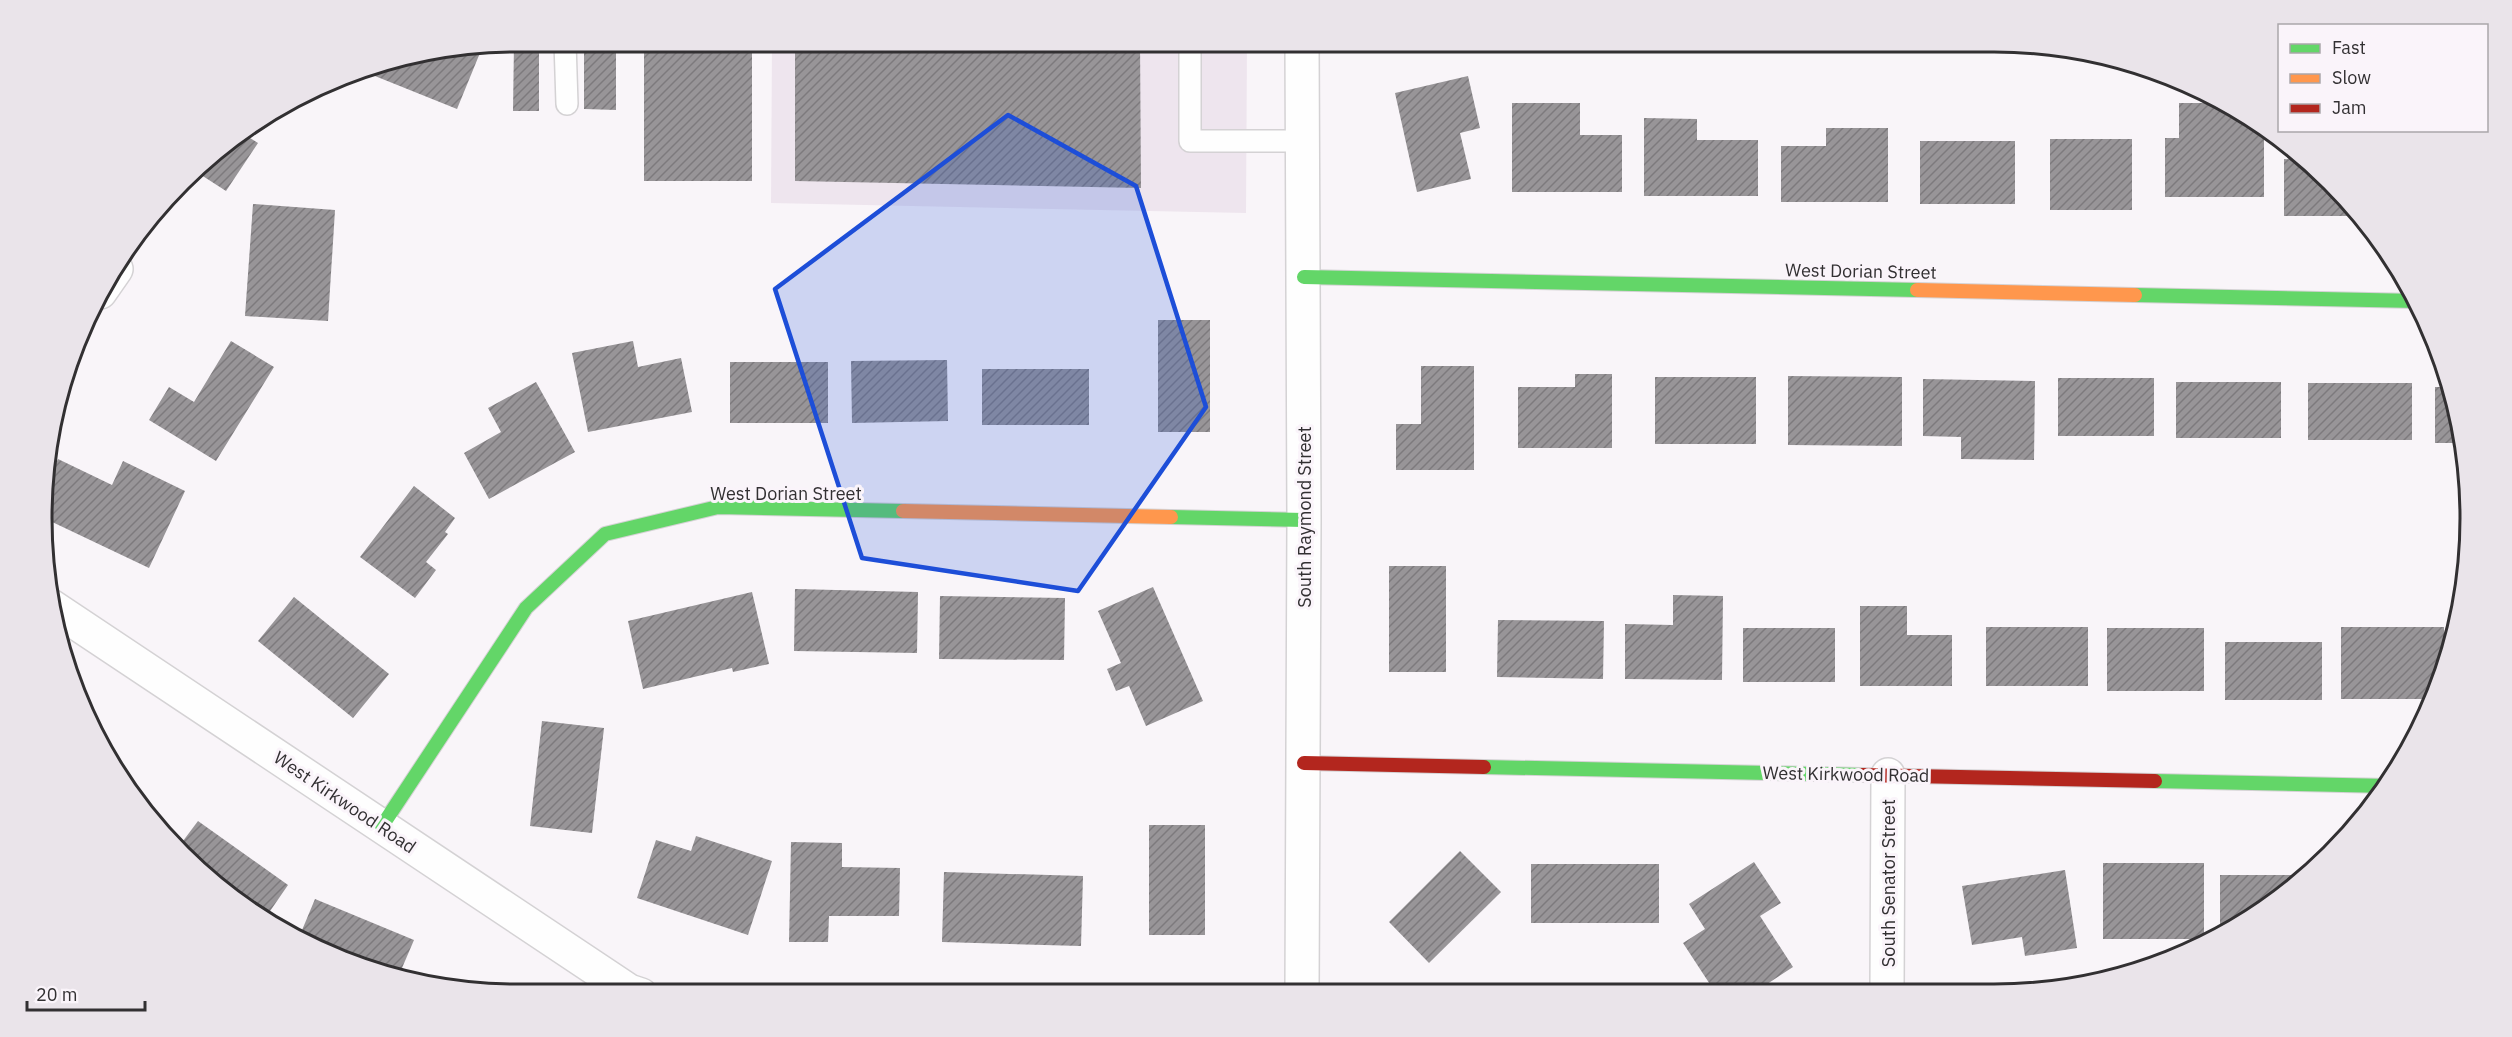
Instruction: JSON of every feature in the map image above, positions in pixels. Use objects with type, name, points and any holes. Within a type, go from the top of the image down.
[{"type":"street","name":"South Raymond Street","points":[[1302,52],[1304,276],[1302,984]]},
{"type":"street","name":"West Dorian Street","points":[[1304,276],[2405,301]]},
{"type":"street","name":"West Dorian Street","points":[[382,826],[526,608],[605,534],[718,507],[1304,520]]},
{"type":"street","name":"West Kirkwood Road","points":[[62,613],[619,984]]},
{"type":"street","name":"West Kirkwood Road","points":[[1304,763],[2375,786]]},
{"type":"street","name":"South Senator Street","points":[[1887,984],[1888,775]]},
{"type":"lane","points":[[565,52],[567,104]]},
{"type":"lane","points":[[1190,52],[1190,141],[1302,141]]},
{"type":"highlighted area","points":[[1008,115],[1136,186],[1206,407],[1078,591],[862,558],[775,289]]},
{"type":"shaded area","points":[[772,52],[1247,52],[1246,213],[771,203]]},
{"type":"building","points":[[514,52],[539,52],[539,111],[513,111]]},
{"type":"building","points":[[584,52],[616,52],[616,110],[584,109]]},
{"type":"building","points":[[644,52],[752,52],[752,181],[644,181]]},
{"type":"building","points":[[795,52],[1140,52],[1141,188],[795,181]]},
{"type":"building","points":[[480,54],[457,109],[374,76],[428,61]]},
{"type":"building","points":[[1468,76],[1480,128],[1460,133],[1471,179],[1417,192],[1395,93]]},
{"type":"building","points":[[1512,103],[1580,103],[1580,135],[1622,135],[1622,192],[1512,192]]},
{"type":"building","points":[[2179,103],[2204,103],[2252,131],[2264,140],[2264,197],[2165,197],[2165,138],[2179,138]]},
{"type":"building","points":[[1644,118],[1697,119],[1697,140],[1758,140],[1758,196],[1644,196]]},
{"type":"building","points":[[1826,128],[1888,128],[1888,202],[1781,202],[1781,146],[1826,146]]},
{"type":"building","points":[[250,138],[258,143],[226,191],[203,176]]},
{"type":"building","points":[[2050,139],[2132,139],[2132,210],[2050,210]]},
{"type":"building","points":[[1920,141],[2015,141],[2015,204],[1920,204]]},
{"type":"building","points":[[2284,159],[2290,159],[2301,168],[2348,216],[2284,216]]},
{"type":"building","points":[[253,204],[335,210],[328,321],[245,316]]},
{"type":"building","points":[[1158,320],[1210,320],[1210,432],[1158,432]]},
{"type":"building","points":[[231,341],[274,367],[216,461],[149,420],[169,387],[194,402]]},
{"type":"building","points":[[633,341],[638,367],[681,358],[692,412],[588,432],[572,353]]},
{"type":"building","points":[[947,360],[948,421],[852,423],[851,361]]},
{"type":"building","points":[[730,362],[828,362],[828,423],[730,423]]},
{"type":"building","points":[[1421,366],[1474,366],[1474,470],[1396,470],[1396,424],[1421,424]]},
{"type":"building","points":[[982,369],[1089,369],[1089,425],[982,425]]},
{"type":"building","points":[[1575,374],[1612,374],[1612,448],[1518,448],[1518,387],[1575,387]]},
{"type":"building","points":[[1788,376],[1902,377],[1902,446],[1788,445]]},
{"type":"building","points":[[1655,377],[1756,377],[1756,444],[1655,444]]},
{"type":"building","points":[[2058,378],[2154,378],[2154,436],[2058,436]]},
{"type":"building","points":[[1923,379],[2035,381],[2034,460],[1961,459],[1961,437],[1923,436]]},
{"type":"building","points":[[536,382],[575,452],[489,499],[464,453],[501,432],[488,408]]},
{"type":"building","points":[[2176,382],[2281,382],[2281,438],[2176,438]]},
{"type":"building","points":[[2308,383],[2412,383],[2412,440],[2308,440]]},
{"type":"building","points":[[2435,387],[2441,387],[2454,443],[2435,443]]},
{"type":"building","points":[[58,459],[112,485],[123,461],[185,491],[149,568],[52,522],[55,465]]},
{"type":"building","points":[[414,486],[455,518],[445,532],[448,534],[426,562],[436,570],[415,598],[360,557]]},
{"type":"building","points":[[1389,566],[1446,566],[1446,672],[1389,672]]},
{"type":"building","points":[[1153,587],[1203,701],[1146,726],[1129,686],[1116,691],[1107,669],[1121,663],[1098,611]]},
{"type":"building","points":[[795,589],[918,592],[917,653],[794,651]]},
{"type":"building","points":[[752,592],[769,664],[733,672],[732,668],[643,689],[628,621]]},
{"type":"building","points":[[1673,595],[1723,596],[1722,680],[1625,679],[1625,624],[1673,625]]},
{"type":"building","points":[[940,596],[1065,598],[1064,660],[939,659]]},
{"type":"building","points":[[294,597],[389,674],[353,718],[258,641]]},
{"type":"building","points":[[1860,606],[1907,606],[1907,635],[1952,635],[1952,686],[1860,686]]},
{"type":"building","points":[[1498,620],[1604,621],[1603,679],[1497,677]]},
{"type":"building","points":[[1986,627],[2088,627],[2088,686],[1986,686]]},
{"type":"building","points":[[2341,627],[2444,627],[2444,639],[2423,699],[2341,699]]},
{"type":"building","points":[[1743,628],[1835,628],[1835,682],[1743,682]]},
{"type":"building","points":[[2107,628],[2204,628],[2204,691],[2107,691]]},
{"type":"building","points":[[2225,642],[2322,642],[2322,700],[2225,700]]},
{"type":"building","points":[[542,721],[604,728],[592,833],[530,826]]},
{"type":"building","points":[[198,821],[288,885],[269,912],[211,869],[183,841]]},
{"type":"building","points":[[1149,825],[1205,825],[1205,935],[1149,935]]},
{"type":"building","points":[[696,836],[772,861],[748,935],[637,898],[656,840],[691,851]]},
{"type":"building","points":[[791,842],[842,843],[842,867],[900,868],[899,916],[829,916],[828,942],[789,942]]},
{"type":"building","points":[[1460,851],[1501,892],[1429,963],[1389,922]]},
{"type":"building","points":[[1754,862],[1781,903],[1760,916],[1793,967],[1767,984],[1710,984],[1683,943],[1705,929],[1689,904]]},
{"type":"building","points":[[2103,863],[2204,863],[2204,934],[2194,939],[2103,939]]},
{"type":"building","points":[[1531,864],[1659,864],[1659,923],[1531,923]]},
{"type":"building","points":[[2065,870],[2077,948],[2025,956],[2022,937],[1972,945],[1962,886]]},
{"type":"building","points":[[944,872],[1083,876],[1081,946],[942,942]]},
{"type":"building","points":[[2220,875],[2293,875],[2252,906],[2220,925]]},
{"type":"building","points":[[315,899],[414,940],[401,970],[340,949],[302,931]]},
{"type":"traffic: fast","points":[[1304,277],[1917,290]]},
{"type":"traffic: fast","points":[[2135,295],[2405,301]]},
{"type":"traffic: fast","points":[[382,826],[526,608],[605,534],[718,507],[903,511]]},
{"type":"traffic: fast","points":[[1171,517],[1304,520]]},
{"type":"traffic: fast","points":[[1484,767],[1862,775]]},
{"type":"traffic: fast","points":[[2155,781],[2375,786]]},
{"type":"traffic: slow","points":[[1917,290],[2135,295]]},
{"type":"traffic: slow","points":[[903,511],[1171,517]]},
{"type":"traffic: jam","points":[[1304,763],[1484,767]]},
{"type":"traffic: jam","points":[[1862,775],[2155,781]]}]
